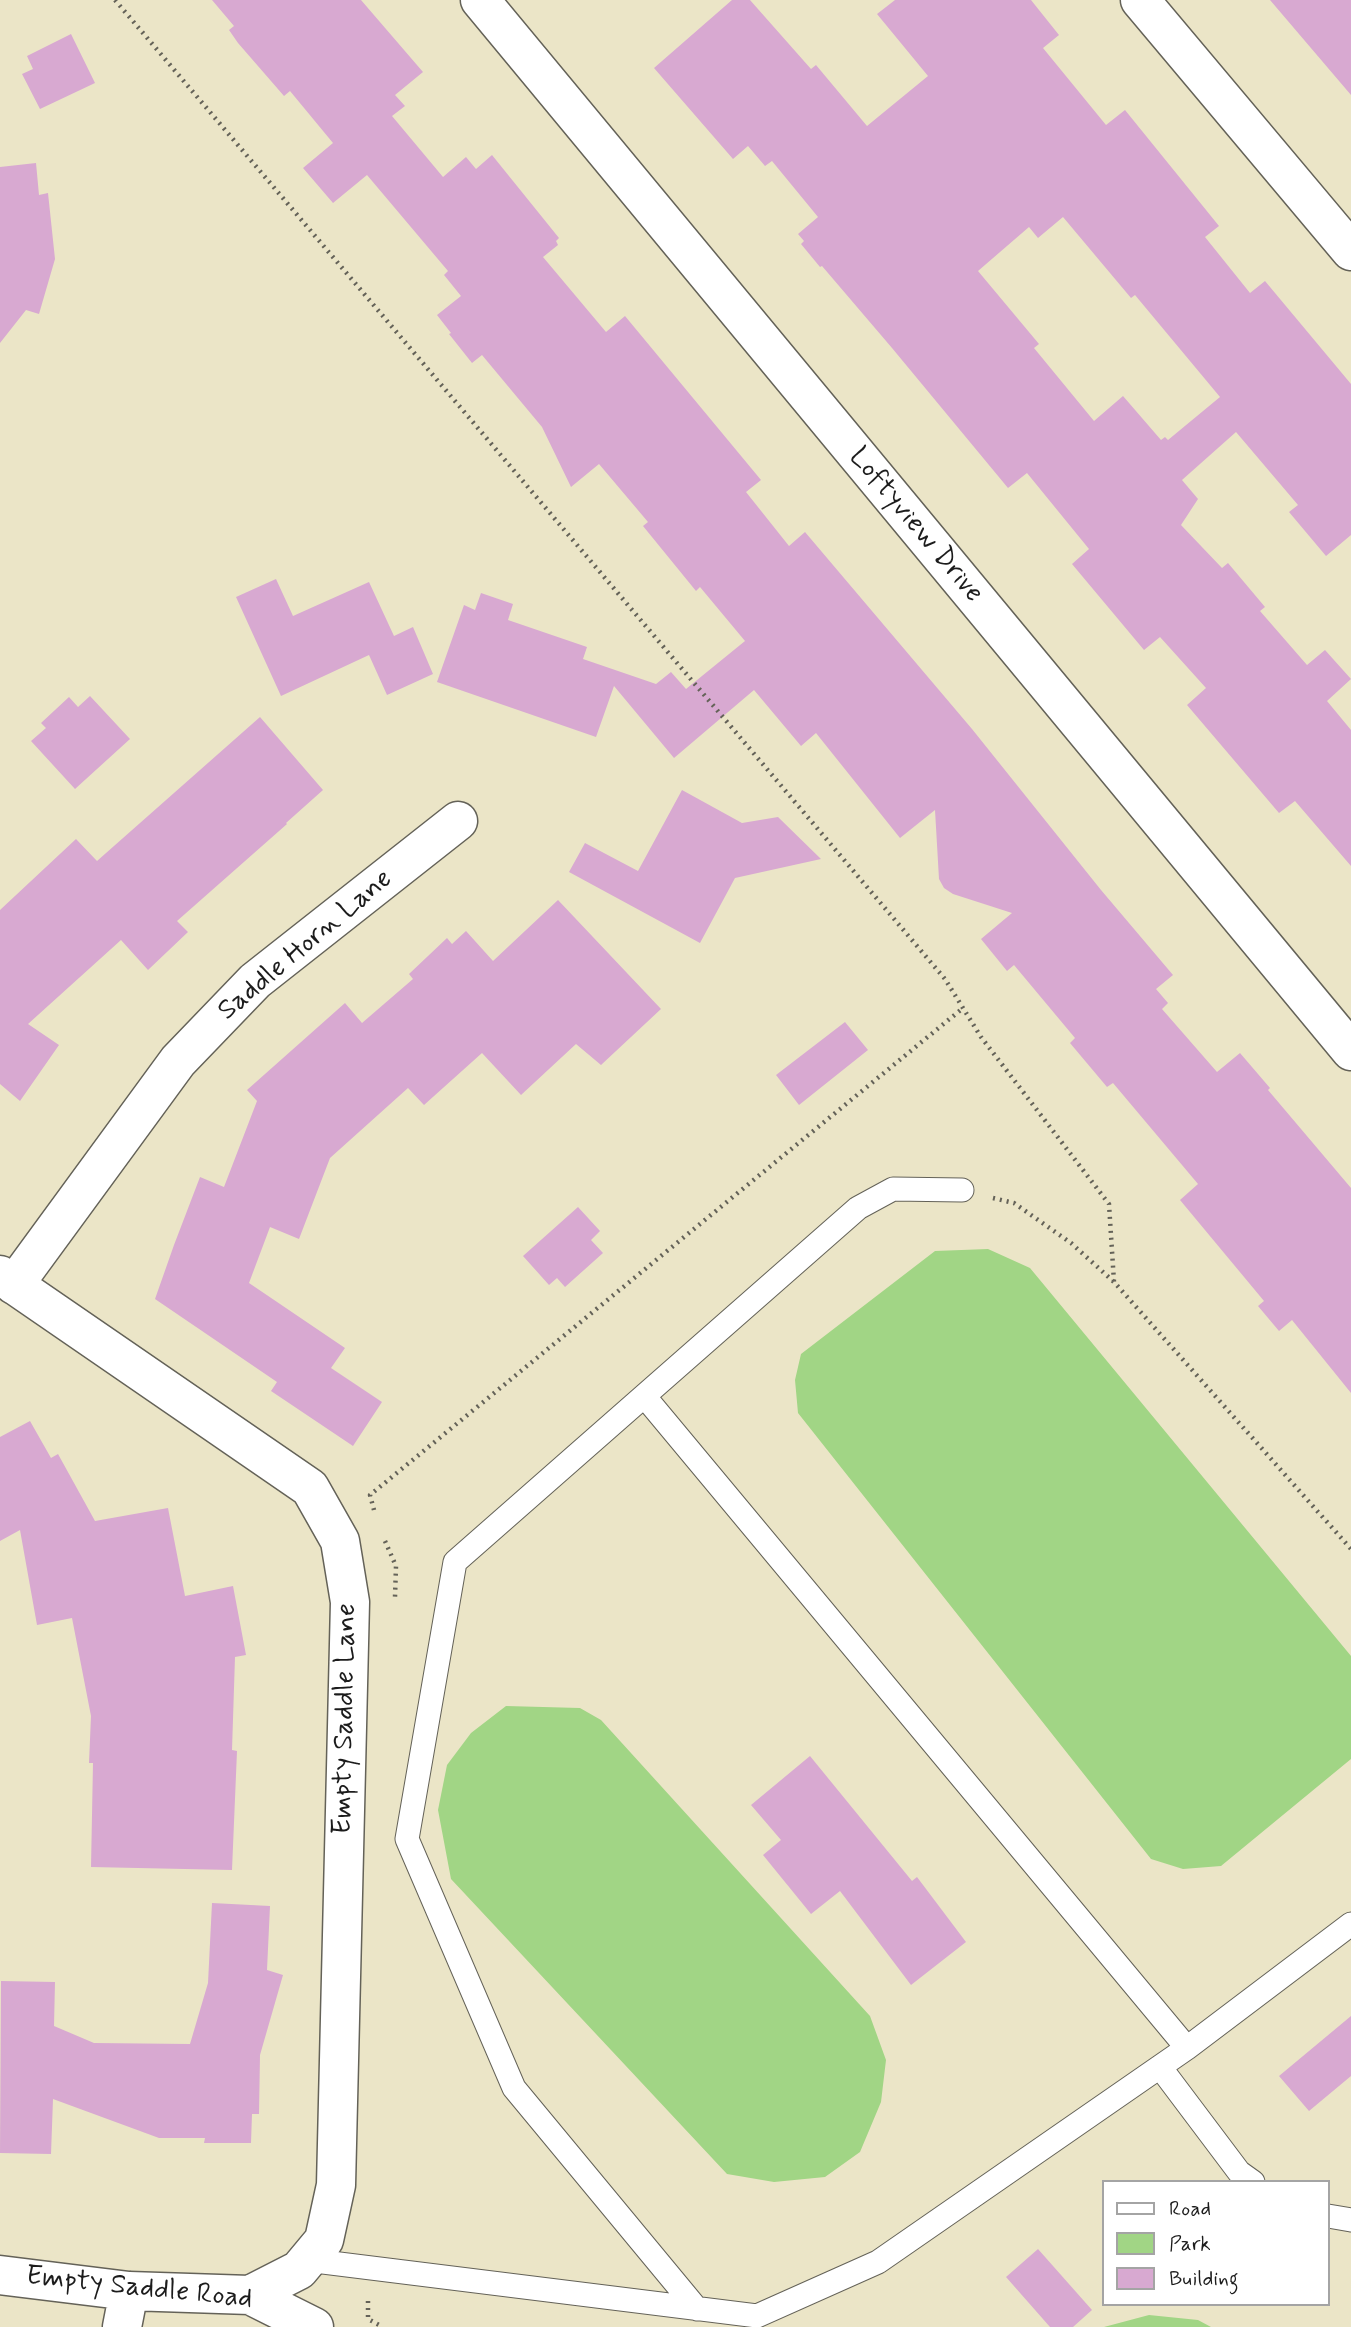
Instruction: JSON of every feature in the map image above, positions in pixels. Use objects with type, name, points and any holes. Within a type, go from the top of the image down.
[{"type":"street","name":"Loftyview Drive","points":[[480,0],[1351,1051]]},
{"type":"street","points":[[1140,0],[1351,251]]},
{"type":"street","name":"Saddle Horn Lane","points":[[7,1280],[178,1061],[255,981],[458,821]]},
{"type":"street","name":"Empty Saddle Lane","points":[[7,1280],[310,1488],[340,1541],[350,1602],[336,2185],[324,2240],[299,2270],[250,2295]]},
{"type":"street","name":"Empty Saddle Road","points":[[0,2275],[126,2309],[250,2295],[314,2327]]},
{"type":"lane","points":[[697,2309],[514,2088],[407,1839],[454,1562],[858,1208],[893,1189],[962,1190]]},
{"type":"lane","points":[[645,1397],[1187,2048]]},
{"type":"lane","points":[[307,2260],[757,2316],[878,2262],[1187,2048],[1351,1924]]},
{"type":"lane","points":[[1160,2067],[1239,2172],[1250,2180]]},
{"type":"lane","points":[[1330,2216],[1351,2220]]},
{"type":"path","points":[[115,0],[945,979],[981,1037],[1109,1204],[1114,1282]]},
{"type":"path","points":[[376,1516],[370,1495],[963,1008]]},
{"type":"path","points":[[962,1190],[1014,1203],[1071,1242],[1114,1282],[1351,1549]]},
{"type":"path","points":[[383,1536],[396,1566],[394,1608]]},
{"type":"path","points":[[368,2268],[368,2319],[383,2327]]},
{"type":"green space","points":[[988,1249],[1030,1268],[1351,1656],[1351,1759],[1221,1866],[1183,1869],[1151,1859],[798,1413],[795,1380],[801,1354],[935,1251]]},
{"type":"green space","points":[[506,1706],[580,1708],[601,1720],[870,2016],[886,2060],[881,2102],[860,2152],[825,2177],[774,2182],[727,2174],[451,1879],[438,1810],[447,1765],[471,1733]]},
{"type":"green space","points":[[1149,2315],[1198,2320],[1211,2327],[1104,2327]]},
{"type":"building","points":[[212,0],[361,0],[423,72],[395,95],[405,106],[392,116],[443,177],[466,157],[476,169],[492,155],[559,238],[556,241],[558,245],[543,257],[606,332],[625,316],[761,480],[746,492],[789,546],[805,532],[972,729],[1173,975],[1156,989],[1168,1003],[1162,1009],[1217,1072],[1240,1053],[1270,1088],[1268,1090],[1351,1188],[1351,1393],[1292,1320],[1279,1331],[1258,1306],[1264,1301],[1180,1200],[1198,1184],[1113,1083],[1107,1087],[1070,1043],[1075,1038],[1014,965],[1007,971],[981,939],[1012,913],[953,894],[944,888],[939,879],[935,810],[900,838],[816,733],[801,746],[754,690],[674,758],[614,686],[596,737],[437,682],[464,605],[475,610],[481,593],[513,604],[508,620],[587,647],[583,659],[656,684],[671,672],[686,689],[745,641],[700,587],[696,591],[643,526],[648,522],[599,464],[571,487],[542,427],[482,355],[472,363],[449,334],[451,333],[437,315],[461,296],[444,275],[448,271],[367,175],[333,203],[303,168],[333,143],[290,91],[284,96],[238,43],[229,30],[234,26]]},
{"type":"building","points":[[732,0],[750,0],[811,69],[816,65],[867,126],[928,76],[877,14],[895,0],[1031,0],[1059,35],[1043,48],[1106,125],[1125,110],[1219,226],[1205,237],[1250,293],[1265,281],[1351,384],[1351,535],[1326,556],[1289,512],[1298,505],[1236,432],[1182,480],[1198,499],[1181,525],[1222,568],[1228,563],[1265,607],[1260,611],[1307,665],[1325,650],[1351,679],[1327,701],[1351,730],[1351,866],[1295,801],[1279,813],[1187,705],[1206,688],[1160,637],[1144,650],[1072,564],[1089,549],[1027,473],[1008,488],[892,348],[801,244],[804,241],[798,234],[818,217],[772,161],[765,166],[748,146],[733,159],[654,68]],"holes":[[[1063,217],[1131,298],[1135,295],[1220,397],[1168,440],[1165,437],[1161,440],[1123,396],[1094,421],[1034,348],[1039,344],[978,271],[1029,227],[1038,238]]]},
{"type":"building","points":[[1270,0],[1351,0],[1351,95]]},
{"type":"building","points":[[71,34],[95,83],[40,109],[22,74],[33,69],[27,56]]},
{"type":"building","points":[[36,163],[39,195],[48,193],[55,259],[39,314],[26,310],[0,343],[0,167]]},
{"type":"building","points":[[276,579],[293,616],[369,582],[394,636],[413,627],[433,674],[387,695],[369,655],[281,696],[236,597]]},
{"type":"building","points":[[90,696],[130,739],[75,789],[31,741],[46,728],[41,723],[69,697],[78,707]]},
{"type":"building","points":[[260,717],[323,790],[177,921],[188,932],[148,970],[121,940],[28,1024],[59,1045],[20,1101],[0,1084],[0,910],[76,839],[97,861]]},
{"type":"building","points":[[682,790],[742,823],[778,817],[821,859],[735,878],[700,943],[569,872],[585,843],[638,871]]},
{"type":"building","points":[[558,900],[661,1009],[601,1065],[576,1044],[521,1095],[482,1053],[424,1105],[408,1088],[330,1158],[299,1239],[270,1227],[249,1283],[345,1348],[331,1368],[382,1402],[353,1446],[271,1391],[277,1382],[155,1299],[174,1245],[200,1177],[224,1187],[257,1101],[247,1090],[345,1003],[362,1023],[413,979],[409,974],[447,938],[452,944],[466,931],[493,961]]},
{"type":"building","points":[[845,1022],[868,1050],[799,1105],[776,1075]]},
{"type":"building","points":[[578,1207],[600,1231],[591,1240],[603,1253],[565,1287],[557,1278],[549,1285],[523,1256]]},
{"type":"building","points":[[30,1421],[51,1458],[58,1454],[95,1521],[168,1508],[185,1596],[233,1586],[246,1655],[235,1657],[232,1750],[237,1751],[232,1870],[91,1867],[91,1716],[72,1618],[37,1625],[20,1530],[0,1541],[0,1437]]},
{"type":"building","points":[[810,1756],[912,1881],[917,1877],[966,1942],[911,1985],[840,1891],[811,1914],[763,1855],[781,1840],[751,1805]]},
{"type":"building","points":[[212,1903],[270,1906],[267,1970],[283,1975],[260,2055],[259,2114],[252,2114],[251,2143],[204,2143],[205,2138],[159,2138],[53,2099],[51,2154],[0,2153],[1,1981],[55,1982],[54,2026],[94,2043],[190,2044],[208,1983]]},
{"type":"building","points":[[1351,2016],[1351,2076],[1309,2111],[1279,2076]]},
{"type":"building","points":[[1038,2249],[1092,2310],[1073,2327],[1050,2327],[1006,2277]]}]
